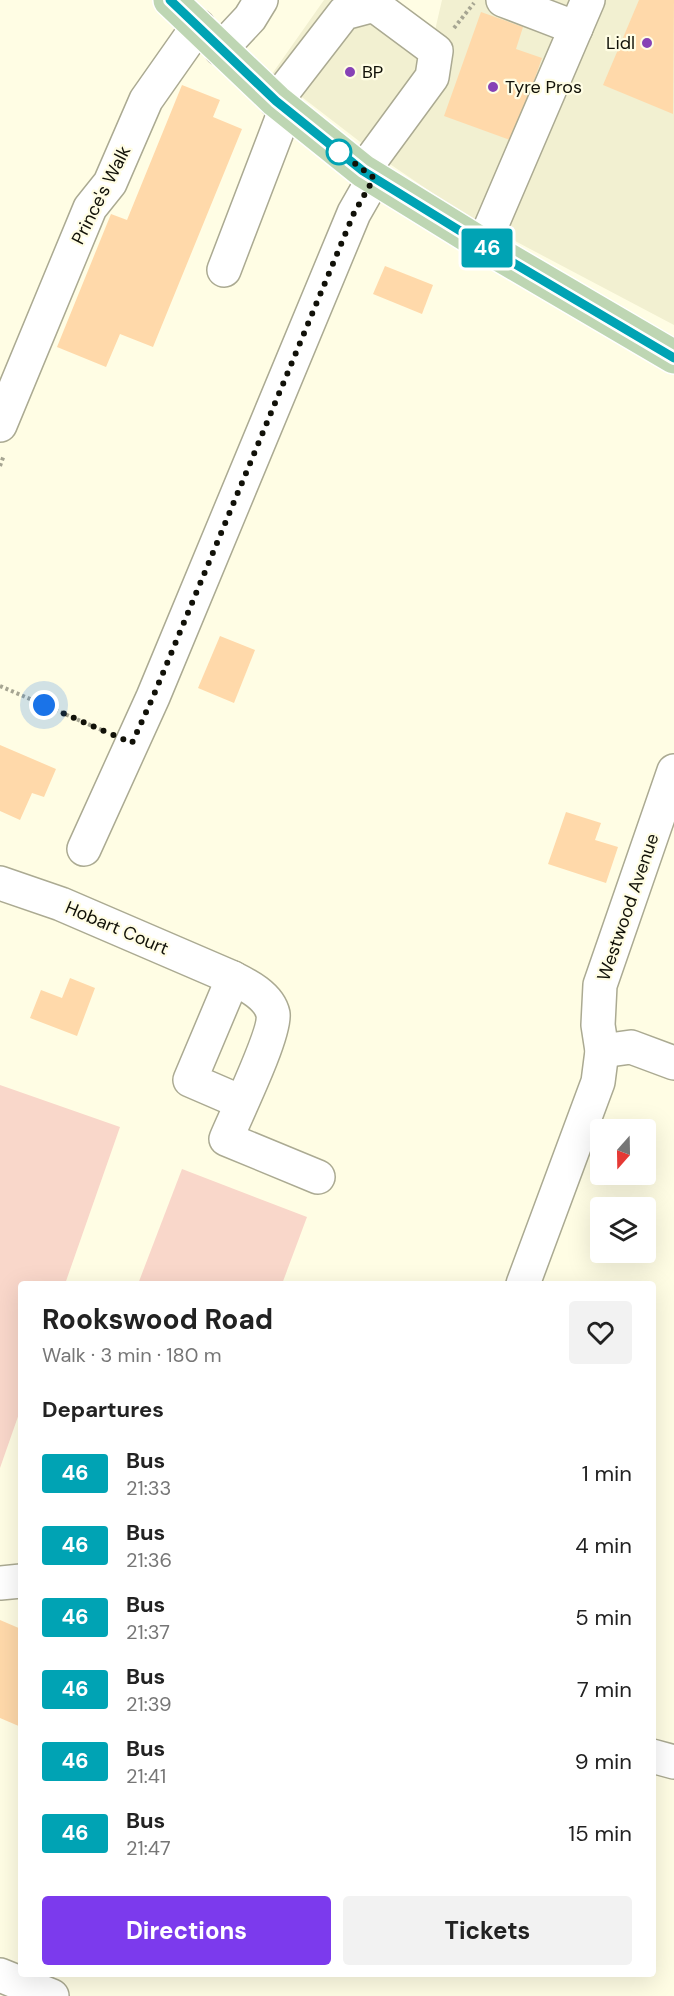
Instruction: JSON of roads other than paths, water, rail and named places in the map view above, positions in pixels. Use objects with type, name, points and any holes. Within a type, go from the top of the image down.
[{"type":"main road","points":[[170,0],[281,105],[369,175],[674,357]]},
{"type":"street","name":"Prince's Walk","points":[[0,424],[90,208],[110,183],[146,100],[209,37],[250,18],[261,0]]},
{"type":"street","points":[[483,245],[582,14],[503,0]]},
{"type":"street","points":[[84,849],[158,686],[369,175],[432,77],[436,51],[374,4],[344,13],[281,105],[224,270]]},
{"type":"street","name":"Westwood Avenue","points":[[524,1281],[598,1082],[602,1051],[598,1025],[600,985],[674,771]]},
{"type":"street","name":"Hobart Court","points":[[0,883],[61,904],[233,978],[251,987],[264,999],[273,1014],[271,1033],[226,1139],[318,1177]]},
{"type":"street","points":[[233,978],[190,1080],[241,1102]]},
{"type":"street","points":[[602,1051],[631,1047],[674,1063]]},
{"type":"street","points":[[0,1583],[18,1581]]},
{"type":"street","points":[[656,1757],[674,1762]]},
{"type":"street","points":[[0,1975],[42,1994]]},
{"type":"place","name":"Lidl","points":[[647,43]]},
{"type":"place","name":"BP","points":[[350,72]]},
{"type":"place","name":"Tyre Pros","points":[[493,87]]}]
